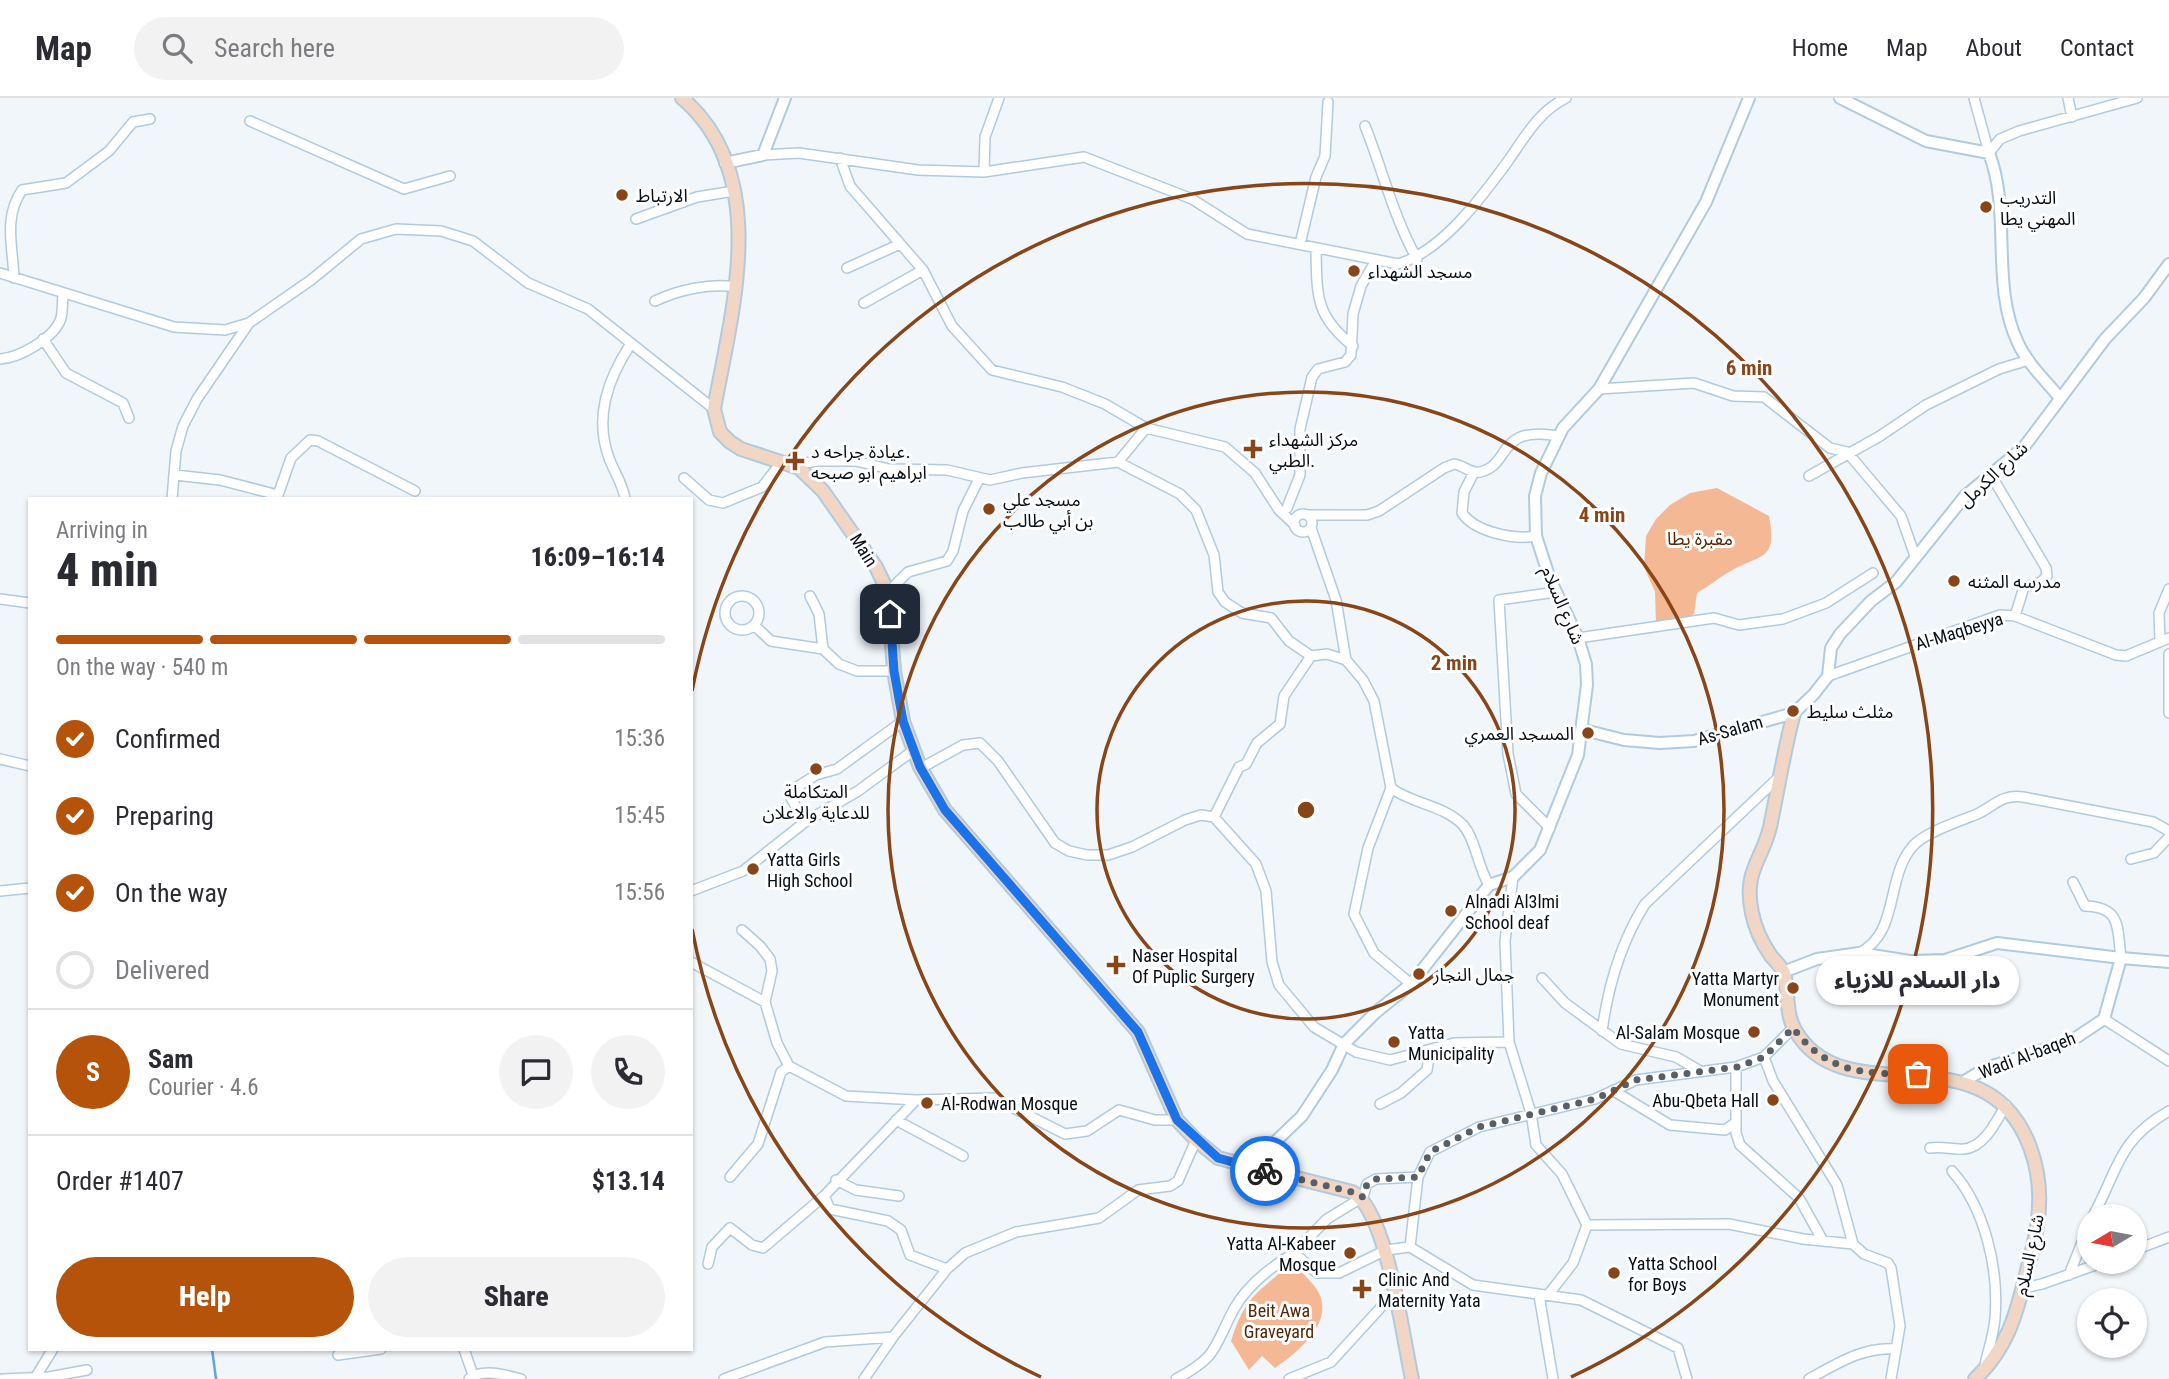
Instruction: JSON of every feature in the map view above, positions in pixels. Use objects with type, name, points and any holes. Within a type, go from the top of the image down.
[{"type":"main road","points":[[682,98],[710,130],[734,191],[740,249],[736,287],[714,409],[720,432],[730,442],[780,464],[799,468]]},
{"type":"main road","name":"Main","points":[[799,468],[823,491],[856,535],[888,592],[894,671],[903,721],[921,768],[945,810],[1138,1032],[1177,1120],[1218,1158],[1363,1197]]},
{"type":"main road","points":[[1793,1028],[1783,972],[1760,937],[1749,898],[1755,859],[1769,830],[1794,713]]},
{"type":"main road","name":"شارع السلام","points":[[1793,1028],[1815,1052],[1839,1066],[1866,1074],[1918,1074],[1963,1082],[2006,1105],[2021,1124],[2034,1157],[2040,1194],[2040,1221],[2024,1288],[2006,1342],[1979,1375]]},
{"type":"main road","points":[[1363,1197],[1386,1250],[1412,1379]]},
{"type":"street","points":[[763,155],[785,98]]},
{"type":"street","points":[[985,172],[985,137],[999,98]]},
{"type":"street","points":[[725,163],[763,155],[799,153],[918,170],[985,172],[1074,158],[1094,159],[1192,200],[1247,234],[1300,244],[1316,250],[1350,254],[1376,262],[1398,264],[1417,259],[1471,209],[1530,126],[1555,103],[1566,98]]},
{"type":"street","name":"شارع السلام","points":[[1489,886],[1513,877],[1540,850],[1578,755],[1584,730],[1586,664],[1536,536],[1535,496],[1541,472],[1558,436],[1599,389],[1706,202],[1749,98]]},
{"type":"street","points":[[1840,98],[1926,141],[1989,153]]},
{"type":"street","points":[[1974,98],[1989,153],[2000,210],[2005,298],[2018,343],[2060,398]]},
{"type":"street","points":[[2068,98],[2072,117]]},
{"type":"street","points":[[1989,153],[2000,139],[2137,98]]},
{"type":"street","points":[[1300,244],[1316,177],[1325,156],[1328,102]]},
{"type":"street","points":[[15,278],[9,224],[15,201],[22,190],[66,183],[109,151],[133,122],[150,119]]},
{"type":"street","points":[[250,121],[404,188],[450,176]]},
{"type":"street","points":[[1366,126],[1389,203],[1417,259]]},
{"type":"street","points":[[840,158],[850,186],[923,270],[952,326],[992,370],[1062,387],[1105,404],[1146,428],[1225,447],[1255,473],[1279,510],[1304,523],[1327,516],[1379,511],[1429,477],[1454,464],[1474,472],[1487,469],[1504,449],[1527,434],[1558,436]]},
{"type":"street","points":[[636,219],[697,197],[734,191]]},
{"type":"street","points":[[0,273],[63,295],[174,327],[201,331],[225,330],[249,323],[311,280],[361,239],[396,229],[421,228],[473,241],[528,283],[588,309],[714,409]]},
{"type":"street","points":[[847,268],[900,244]]},
{"type":"street","points":[[1316,250],[1317,284],[1322,315],[1334,331],[1353,346]]},
{"type":"street","points":[[1287,508],[1300,475],[1300,429],[1312,377],[1318,369],[1345,362],[1351,355],[1353,313],[1361,286],[1376,262]]},
{"type":"street","name":"شارع الكرمل","points":[[1794,713],[1814,695],[1828,676],[1831,648],[1840,634],[1871,601],[1896,582],[1965,496],[2024,447],[2105,339],[2144,298],[2169,264]]},
{"type":"street","points":[[864,303],[923,270]]},
{"type":"street","points":[[654,301],[672,293],[708,287],[736,287]]},
{"type":"street","points":[[0,359],[23,352],[43,339],[61,320],[63,295]]},
{"type":"street","points":[[172,497],[176,451],[183,426],[197,399],[249,323]]},
{"type":"street","points":[[43,339],[66,373],[123,403],[129,418]]},
{"type":"street","points":[[624,497],[608,456],[603,407],[612,372],[630,345]]},
{"type":"street","points":[[1809,476],[1847,452],[1880,436],[1926,405],[1999,369],[2029,360]]},
{"type":"street","points":[[1599,389],[1694,383],[1738,397],[1760,396],[1830,448],[1847,452],[1901,516],[1915,556]]},
{"type":"street","points":[[1118,462],[1146,428]]},
{"type":"street","points":[[175,475],[220,480],[278,495],[291,458],[310,440],[318,441],[415,491]]},
{"type":"street","points":[[799,468],[805,463],[818,461],[856,461],[889,469],[947,470],[979,479],[995,480],[1023,473],[1118,462],[1180,494],[1196,510],[1214,555],[1218,592],[1225,602],[1242,613],[1271,618],[1289,641],[1311,656],[1327,654],[1346,660]]},
{"type":"street","points":[[684,478],[709,500],[723,503],[762,487],[780,464]]},
{"type":"street","points":[[1474,472],[1464,492],[1462,513],[1466,519],[1500,536],[1536,536]]},
{"type":"street","points":[[1991,475],[2046,568],[2047,576],[2040,582],[2024,587],[2015,615]]},
{"type":"street","points":[[888,592],[908,572],[947,561],[953,551],[963,511],[979,479]]},
{"type":"street","points":[[1266,489],[1304,523],[1336,600],[1346,660],[1363,680],[1374,701],[1391,788],[1368,848],[1354,914],[1374,953],[1411,984]]},
{"type":"street","points":[[1578,638],[1710,618],[1739,625],[1783,619],[1820,606],[1873,573]]},
{"type":"street","points":[[2164,640],[2160,613],[2169,589]]},
{"type":"street","points":[[1550,828],[1516,794],[1508,754],[1499,600],[1556,592]]},
{"type":"street","points":[[810,596],[819,614],[823,649]]},
{"type":"street","points":[[0,599],[28,603]]},
{"type":"street","name":"Al-Maqbeyya","points":[[1828,676],[2000,615],[2015,615],[2116,655],[2126,656],[2164,640]]},
{"type":"street","points":[[755,626],[771,641],[823,649],[839,664],[857,671],[894,671]]},
{"type":"street","points":[[2169,654],[2169,713]]},
{"type":"street","points":[[1213,817],[1238,767],[1246,764],[1257,743],[1280,724],[1284,696],[1311,656]]},
{"type":"street","name":"As-Salam","points":[[1584,730],[1624,740],[1660,743],[1694,741],[1794,713]]},
{"type":"street","points":[[805,822],[791,798],[792,790],[808,779],[837,769],[856,758],[882,734],[903,721]]},
{"type":"street","points":[[921,768],[963,745],[980,743],[998,761],[1055,843],[1069,851],[1087,855],[1108,855],[1132,847],[1201,815],[1213,817],[1256,864],[1266,891],[1272,962],[1279,985],[1314,1027],[1356,1052],[1390,1060],[1454,1043],[1509,1042]]},
{"type":"street","points":[[693,890],[743,871],[805,822],[858,791],[914,750]]},
{"type":"street","points":[[0,759],[28,766]]},
{"type":"street","points":[[1602,1031],[1607,997],[1631,925],[1644,904],[1779,776]]},
{"type":"street","points":[[1249,1167],[1302,1116],[1332,1070],[1343,1044],[1411,984],[1489,886],[1465,827],[1448,814],[1406,800],[1391,788]]},
{"type":"street","points":[[1858,953],[1881,934],[1912,847],[1927,835],[1978,814],[2002,798],[2024,797],[2153,822],[2169,831]]},
{"type":"street","points":[[2131,859],[2154,853],[2169,837]]},
{"type":"street","points":[[1513,877],[1505,941],[1504,994],[1509,1042],[1531,1113],[1536,1144],[1562,1174],[1587,1225],[1573,1263],[1543,1295],[1553,1379]]},
{"type":"street","points":[[2073,881],[2085,906],[2104,906],[2110,910],[2117,928],[2121,958],[2104,1019],[2169,1061]]},
{"type":"street","points":[[0,891],[28,888]]},
{"type":"street","points":[[742,930],[761,946],[770,960],[772,971],[765,1002],[777,1043],[789,1066],[846,1096],[916,1100],[994,1098],[1065,1134],[1087,1131],[1119,1110],[1155,1120],[1177,1120]]},
{"type":"street","points":[[1783,972],[1816,959],[1858,953],[1910,961],[1945,960],[1993,944],[2007,943],[2169,962]]},
{"type":"street","points":[[693,963],[765,1002]]},
{"type":"street","points":[[1542,978],[1565,1003],[1621,1044],[1676,1057],[1700,1071]]},
{"type":"street","name":"Wadi Al-baqeh","points":[[1963,1082],[1986,1068],[2071,1041],[2104,1019]]},
{"type":"street","points":[[1410,1247],[1418,1177],[1430,1152],[1479,1127],[1595,1099],[1636,1080],[1737,1067],[1764,1057],[1793,1028]]},
{"type":"street","points":[[1380,1104],[1401,1093],[1427,1070],[1430,1050]]},
{"type":"street","points":[[1764,1057],[1773,1081],[1837,1185],[1853,1244],[1864,1254],[1888,1263],[1891,1268],[1899,1311],[1891,1379]]},
{"type":"street","points":[[730,1177],[758,1144],[781,1072],[789,1066]]},
{"type":"street","points":[[1737,1067],[1737,1139],[1744,1151],[1799,1198],[1823,1241]]},
{"type":"street","points":[[1614,1091],[1670,1125],[1725,1130],[1735,1123]]},
{"type":"street","points":[[708,1264],[712,1247],[730,1228],[752,1245],[763,1248],[824,1196],[836,1180],[916,1100]]},
{"type":"street","points":[[1930,1148],[1962,1150],[1975,1147],[1988,1134],[2006,1105]]},
{"type":"street","points":[[2099,1204],[2130,1141],[2144,1126],[2169,1111]]},
{"type":"street","points":[[896,1120],[963,1156]]},
{"type":"street","points":[[864,1379],[893,1337],[947,1269],[965,1253],[991,1240],[1016,1232],[1090,1221],[1109,1213],[1138,1190],[1170,1186],[1178,1181],[1196,1140]]},
{"type":"street","points":[[1952,1171],[1965,1186],[1976,1209],[1995,1286],[1995,1320],[1979,1375]]},
{"type":"street","points":[[1176,1379],[1210,1356],[1221,1340],[1234,1309],[1248,1290],[1274,1265],[1294,1253],[1327,1219],[1363,1197],[1367,1184],[1376,1179],[1418,1177]]},
{"type":"street","points":[[836,1180],[856,1190],[899,1196]]},
{"type":"street","points":[[824,1196],[830,1209],[888,1221],[901,1230],[910,1255],[947,1269]]},
{"type":"street","points":[[1587,1225],[1729,1224],[1853,1244]]},
{"type":"street","points":[[2147,1245],[2169,1237]]},
{"type":"street","points":[[1294,1253],[1317,1273],[1339,1273],[1386,1250],[1410,1247],[1473,1285],[1581,1300],[1678,1348],[1687,1379]]},
{"type":"street","points":[[2069,1275],[2077,1255]]},
{"type":"street","points":[[2024,1288],[2077,1272]]},
{"type":"street","points":[[1289,1379],[1331,1363],[1394,1293]]},
{"type":"street","points":[[724,1379],[825,1342],[893,1337]]},
{"type":"street","points":[[1809,1379],[1859,1353],[1879,1347],[1896,1349]]},
{"type":"street","points":[[35,1378],[52,1351]]},
{"type":"street","points":[[338,1355],[367,1351]]},
{"type":"street","points":[[464,1351],[471,1377],[500,1373],[521,1379]]},
{"type":"street","points":[[2,1379],[35,1378],[87,1370]]},
{"type":"green space","name":"مقبرة يطا","points":[[1717,488],[1769,516],[1769,549],[1697,593],[1694,614],[1685,620],[1656,625],[1655,592],[1644,567],[1646,536],[1656,519],[1670,505],[1690,493]]},
{"type":"green space","name":"Beit Awa Graveyard","points":[[1289,1265],[1301,1271],[1319,1293],[1321,1318],[1307,1341],[1275,1368],[1262,1356],[1249,1370],[1231,1341],[1236,1326],[1253,1297]]},
{"type":"waterway","points":[[212,1351],[216,1379]]},
{"type":"way so far","points":[[1265,1171],[1363,1197],[1367,1184],[1376,1179],[1418,1177],[1430,1152],[1479,1127],[1595,1099],[1636,1080],[1737,1067],[1764,1057],[1793,1028],[1815,1052],[1839,1066],[1866,1074],[1918,1074]]},
{"type":"place","name":"الارتباط","points":[[622,195]]},
{"type":"place","name":"التدريب المهني يطا","points":[[1986,207]]},
{"type":"place","name":"مسجد الشهداء","points":[[1354,271]]},
{"type":"place","name":"مركز الشهداء الطبي.","points":[[1253,449]]},
{"type":"place","name":"عيادة جراحه د. ابراهيم ابو صبحه","points":[[795,461]]},
{"type":"place","name":"مسجد علي بن أبي طالب","points":[[989,509]]},
{"type":"place","name":"مدرسه المثنه","points":[[1954,581]]},
{"type":"place","name":"مثلث سليط","points":[[1793,711]]},
{"type":"place","name":"المسجد العمري","points":[[1588,733]]},
{"type":"place","name":"المتكاملة للدعاية والاعلان","points":[[816,769]]},
{"type":"place","name":"Yatta Girls High School","points":[[753,869]]},
{"type":"place","name":"Alnadi Al3lmi School deaf","points":[[1451,911]]},
{"type":"place","name":"Naser Hospital Of Puplic Surgery","points":[[1116,965]]},
{"type":"place","name":"جمال النجار","points":[[1419,974]]},
{"type":"place","name":"Yatta Martyr Monument","points":[[1793,988]]},
{"type":"place","name":"Al-Salam Mosque","points":[[1754,1032]]},
{"type":"place","name":"Yatta Municipality","points":[[1394,1042]]},
{"type":"place","name":"دار السلام للازياء","points":[[1918,1074]]},
{"type":"place","name":"Abu-Qbeta Hall","points":[[1773,1100]]},
{"type":"place","name":"Al-Rodwan Mosque","points":[[927,1103]]},
{"type":"place","name":"Yatta Al-Kabeer Mosque","points":[[1350,1253]]},
{"type":"place","name":"Yatta School for Boys","points":[[1614,1273]]},
{"type":"place","name":"Clinic And Maternity Yata","points":[[1362,1289]]},
{"type":"route","points":[[890,614],[894,671],[903,721],[920,767],[945,810],[1138,1032],[1177,1120],[1218,1158],[1265,1171]]}]
